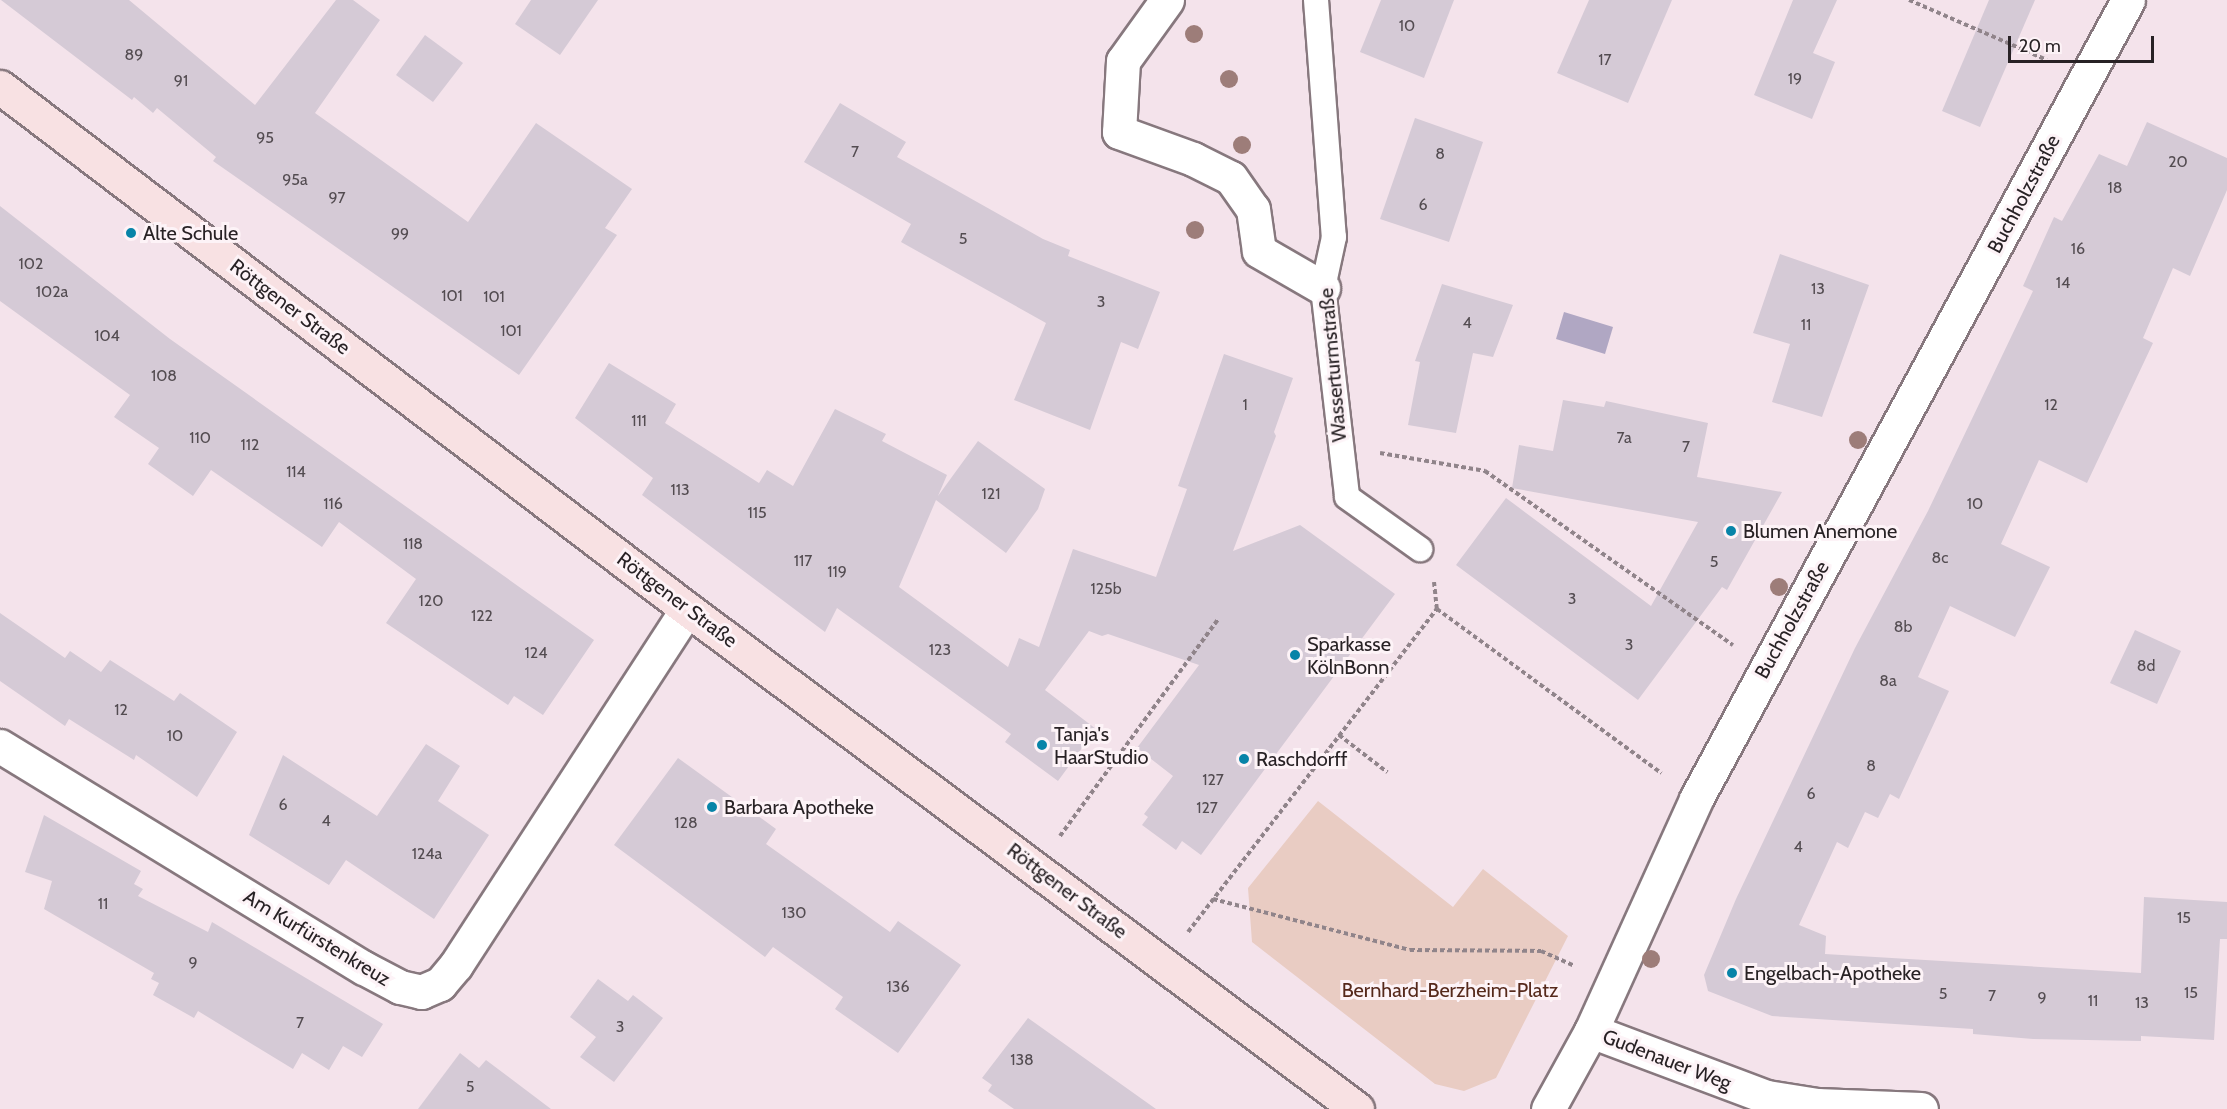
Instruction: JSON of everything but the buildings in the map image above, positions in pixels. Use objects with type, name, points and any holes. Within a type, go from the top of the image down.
[{"type":"street","points":[[1167,0],[1123,61],[1119,132],[1193,159],[1231,178],[1253,209],[1259,251],[1323,288]]},
{"type":"street","name":"Buchholzstraße","points":[[1548,1109],[1614,984],[1696,799],[2128,0]]},
{"type":"street","name":"Röttgener Straße","points":[[0,87],[687,609],[1357,1109]]},
{"type":"street","name":"Am Kurfürstenkreuz","points":[[0,746],[364,968],[400,987],[421,992],[440,984],[456,965],[687,609]]},
{"type":"street","name":"Gudenauer Weg","points":[[1591,1031],[1767,1097],[1817,1104],[1921,1109]]},
{"type":"lane","name":"Wasserturmstraße","points":[[1316,0],[1334,237],[1323,288],[1347,497],[1420,549]]},
{"type":"path","points":[[1908,0],[2086,77]]},
{"type":"path","points":[[1341,446],[1485,471],[1765,668]]},
{"type":"path","points":[[1164,963],[1437,609],[1432,567],[1420,549]]},
{"type":"path","points":[[1437,609],[1696,799]]},
{"type":"path","points":[[1037,868],[1218,619]]},
{"type":"path","points":[[1339,735],[1387,772]]},
{"type":"path","points":[[1213,899],[1410,950],[1541,951],[1614,984]]},
{"type":"green space","name":"Bernhard-Berzheim-Platz","points":[[1318,801],[1453,907],[1483,869],[1568,936],[1496,1078],[1464,1091],[1435,1084],[1252,942],[1248,888]]},
{"type":"shaded area","points":[[1564,312],[1613,327],[1605,354],[1556,339]]},
{"type":"place","name":"Alte Schule","points":[[131,233]]},
{"type":"place","name":"Blumen Anemone","points":[[1731,531]]},
{"type":"place","name":"Sparkasse KölnBonn","points":[[1295,655]]},
{"type":"place","name":"Tanja's HaarStudio","points":[[1042,745]]},
{"type":"place","name":"Raschdorff","points":[[1244,759]]},
{"type":"place","name":"Barbara Apotheke","points":[[712,807]]},
{"type":"place","name":"Engelbach-Apotheke","points":[[1732,973]]}]
